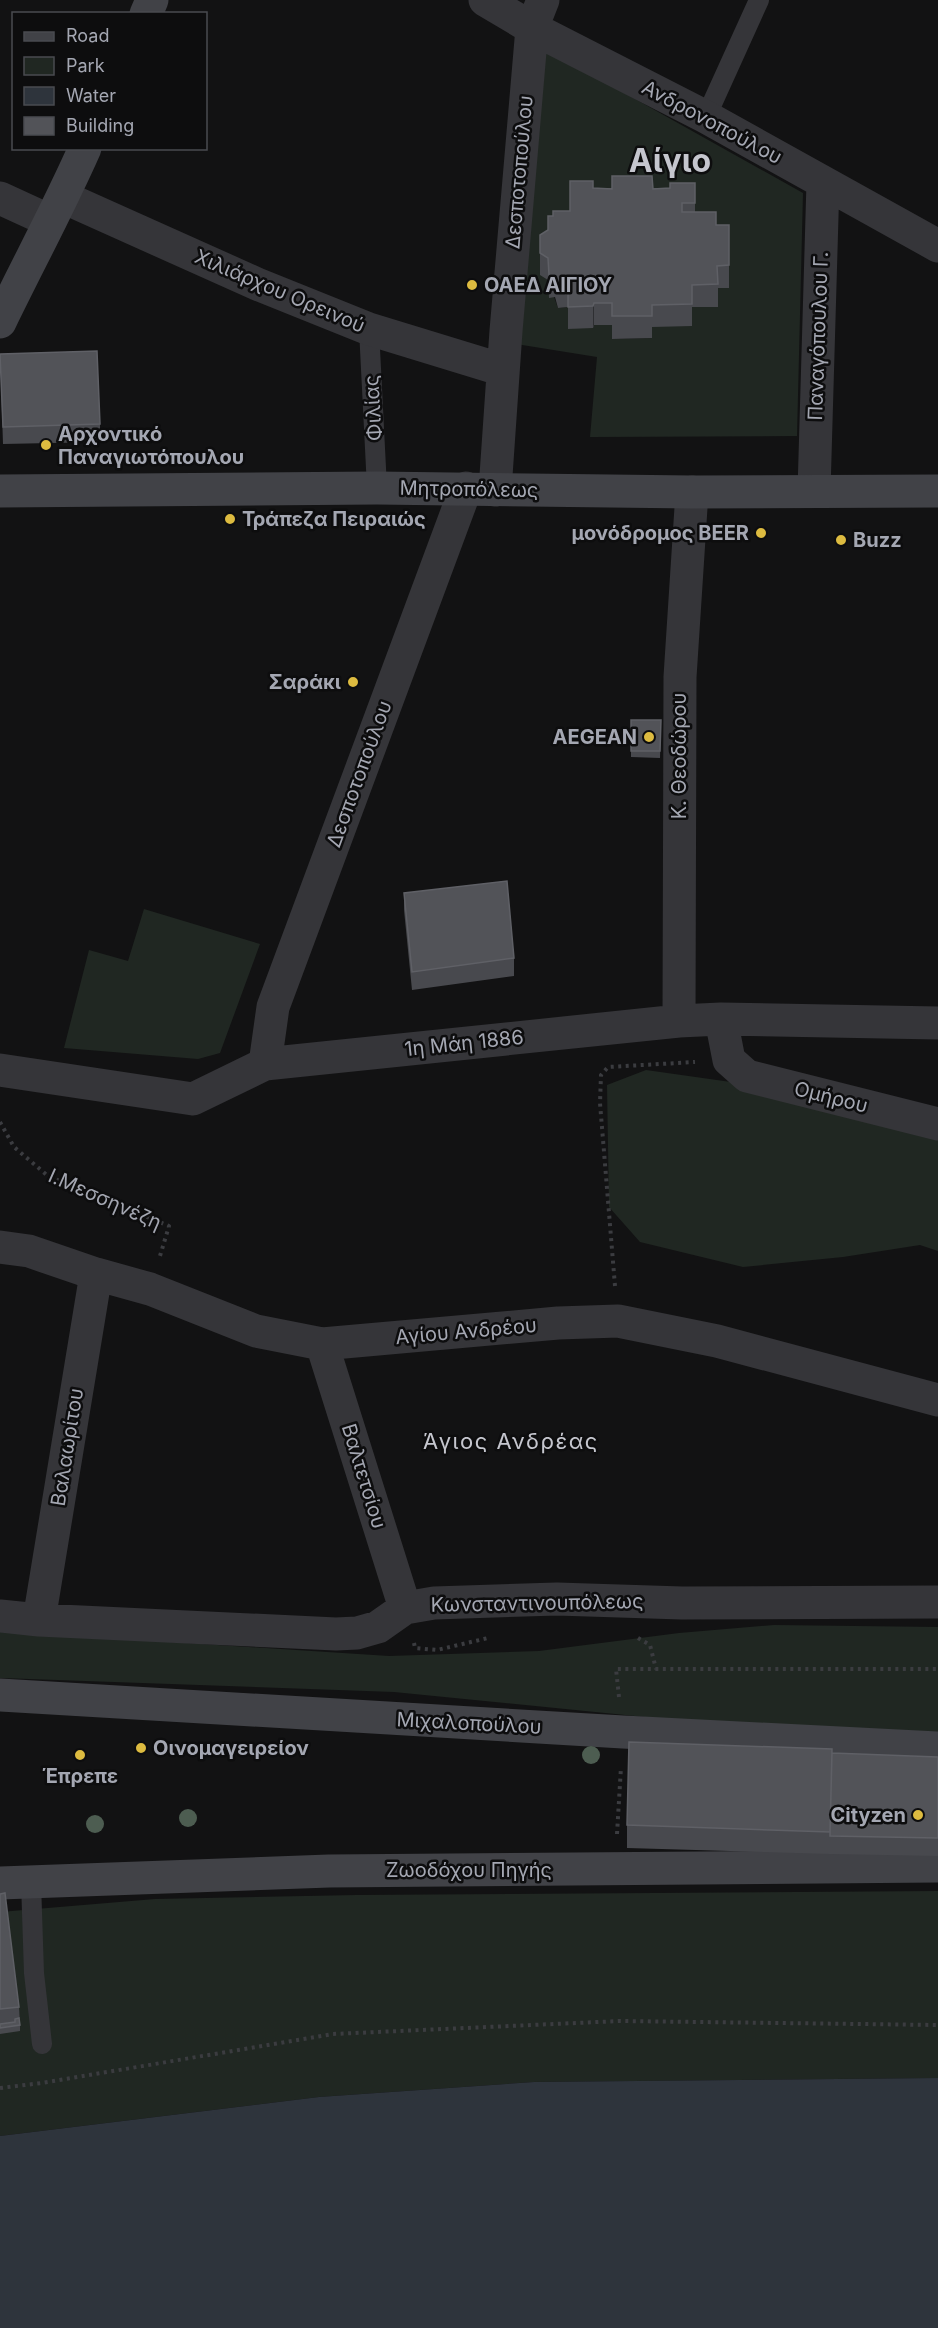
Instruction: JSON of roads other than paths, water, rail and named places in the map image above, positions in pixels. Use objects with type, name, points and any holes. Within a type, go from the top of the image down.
[{"type":"street","name":"Ανδρονοπούλου","points":[[485,0],[537,14],[706,117],[938,246]]},
{"type":"street","name":"Δεσποτοπούλου","points":[[265,1064],[273,1007],[481,489],[503,370],[537,14]]},
{"type":"street","points":[[0,322],[84,150]]},
{"type":"street","name":"Παναγόπουλου Γ.","points":[[814,491],[823,182]]},
{"type":"street","name":"Χιλιάρχου Ορεινού","points":[[0,198],[57,209],[369,329],[503,370]]},
{"type":"street","name":"Μητροπόλεως","points":[[0,491],[377,488],[692,492],[938,491]]},
{"type":"street","name":"Κ. Θεοδώρου","points":[[679,1021],[680,677],[692,492]]},
{"type":"street","name":"1η Μάη 1886","points":[[0,1070],[193,1099],[265,1064],[679,1021],[720,1019],[938,1023]]},
{"type":"street","name":"Ομήρου","points":[[720,1019],[729,1060],[747,1076],[938,1124]]},
{"type":"street","name":"Αγίου Ανδρέου","points":[[0,1247],[29,1251],[96,1274],[150,1289],[256,1330],[322,1344],[558,1323],[618,1321],[717,1341],[938,1400]]},
{"type":"street","name":"Βαλαωρίτου","points":[[39,1620],[96,1274]]},
{"type":"street","name":"Βαλτετσίου","points":[[322,1344],[405,1608]]},
{"type":"street","name":"Κωνσταντινουπόλεως","points":[[0,1616],[39,1620],[336,1634],[357,1633],[378,1626],[405,1608],[434,1603],[557,1599],[682,1603],[938,1602]]},
{"type":"street","name":"Μιχαλοπούλου","points":[[0,1695],[938,1748]]},
{"type":"street","name":"Ζωοδόχου Πηγής","points":[[15,1883],[329,1870],[938,1866]]},
{"type":"lane","points":[[706,117],[759,0]]},
{"type":"lane","name":"Φιλίας","points":[[369,329],[377,488]]},
{"type":"lane","points":[[15,1883],[34,1973],[42,2044]]},
{"type":"water","points":[[938,2078],[938,2328],[0,2328],[0,2136],[319,2097],[534,2082]]},
{"type":"place","name":"ΟΑΕΔ ΑΙΓΙΟΥ","points":[[472,285]]},
{"type":"place","name":"Αρχοντικό Παναγιωτόπουλου","points":[[46,445]]},
{"type":"place","name":"Τράπεζα Πειραιώς","points":[[230,519]]},
{"type":"place","name":"μονόδρομος BEER","points":[[761,533]]},
{"type":"place","name":"Buzz","points":[[841,540]]},
{"type":"place","name":"Σαράκι","points":[[353,682]]},
{"type":"place","name":"AEGEAN","points":[[649,737]]},
{"type":"place","name":"Οινομαγειρείον","points":[[141,1748]]},
{"type":"place","name":"Έπρεπε","points":[[80,1755]]},
{"type":"place","name":"Cityzen","points":[[918,1815]]},
{"type":"district","name":"Αίγιο","points":[[670,161]]},
{"type":"district","name":"Άγιος Ανδρέας","points":[[511,1441]]}]
